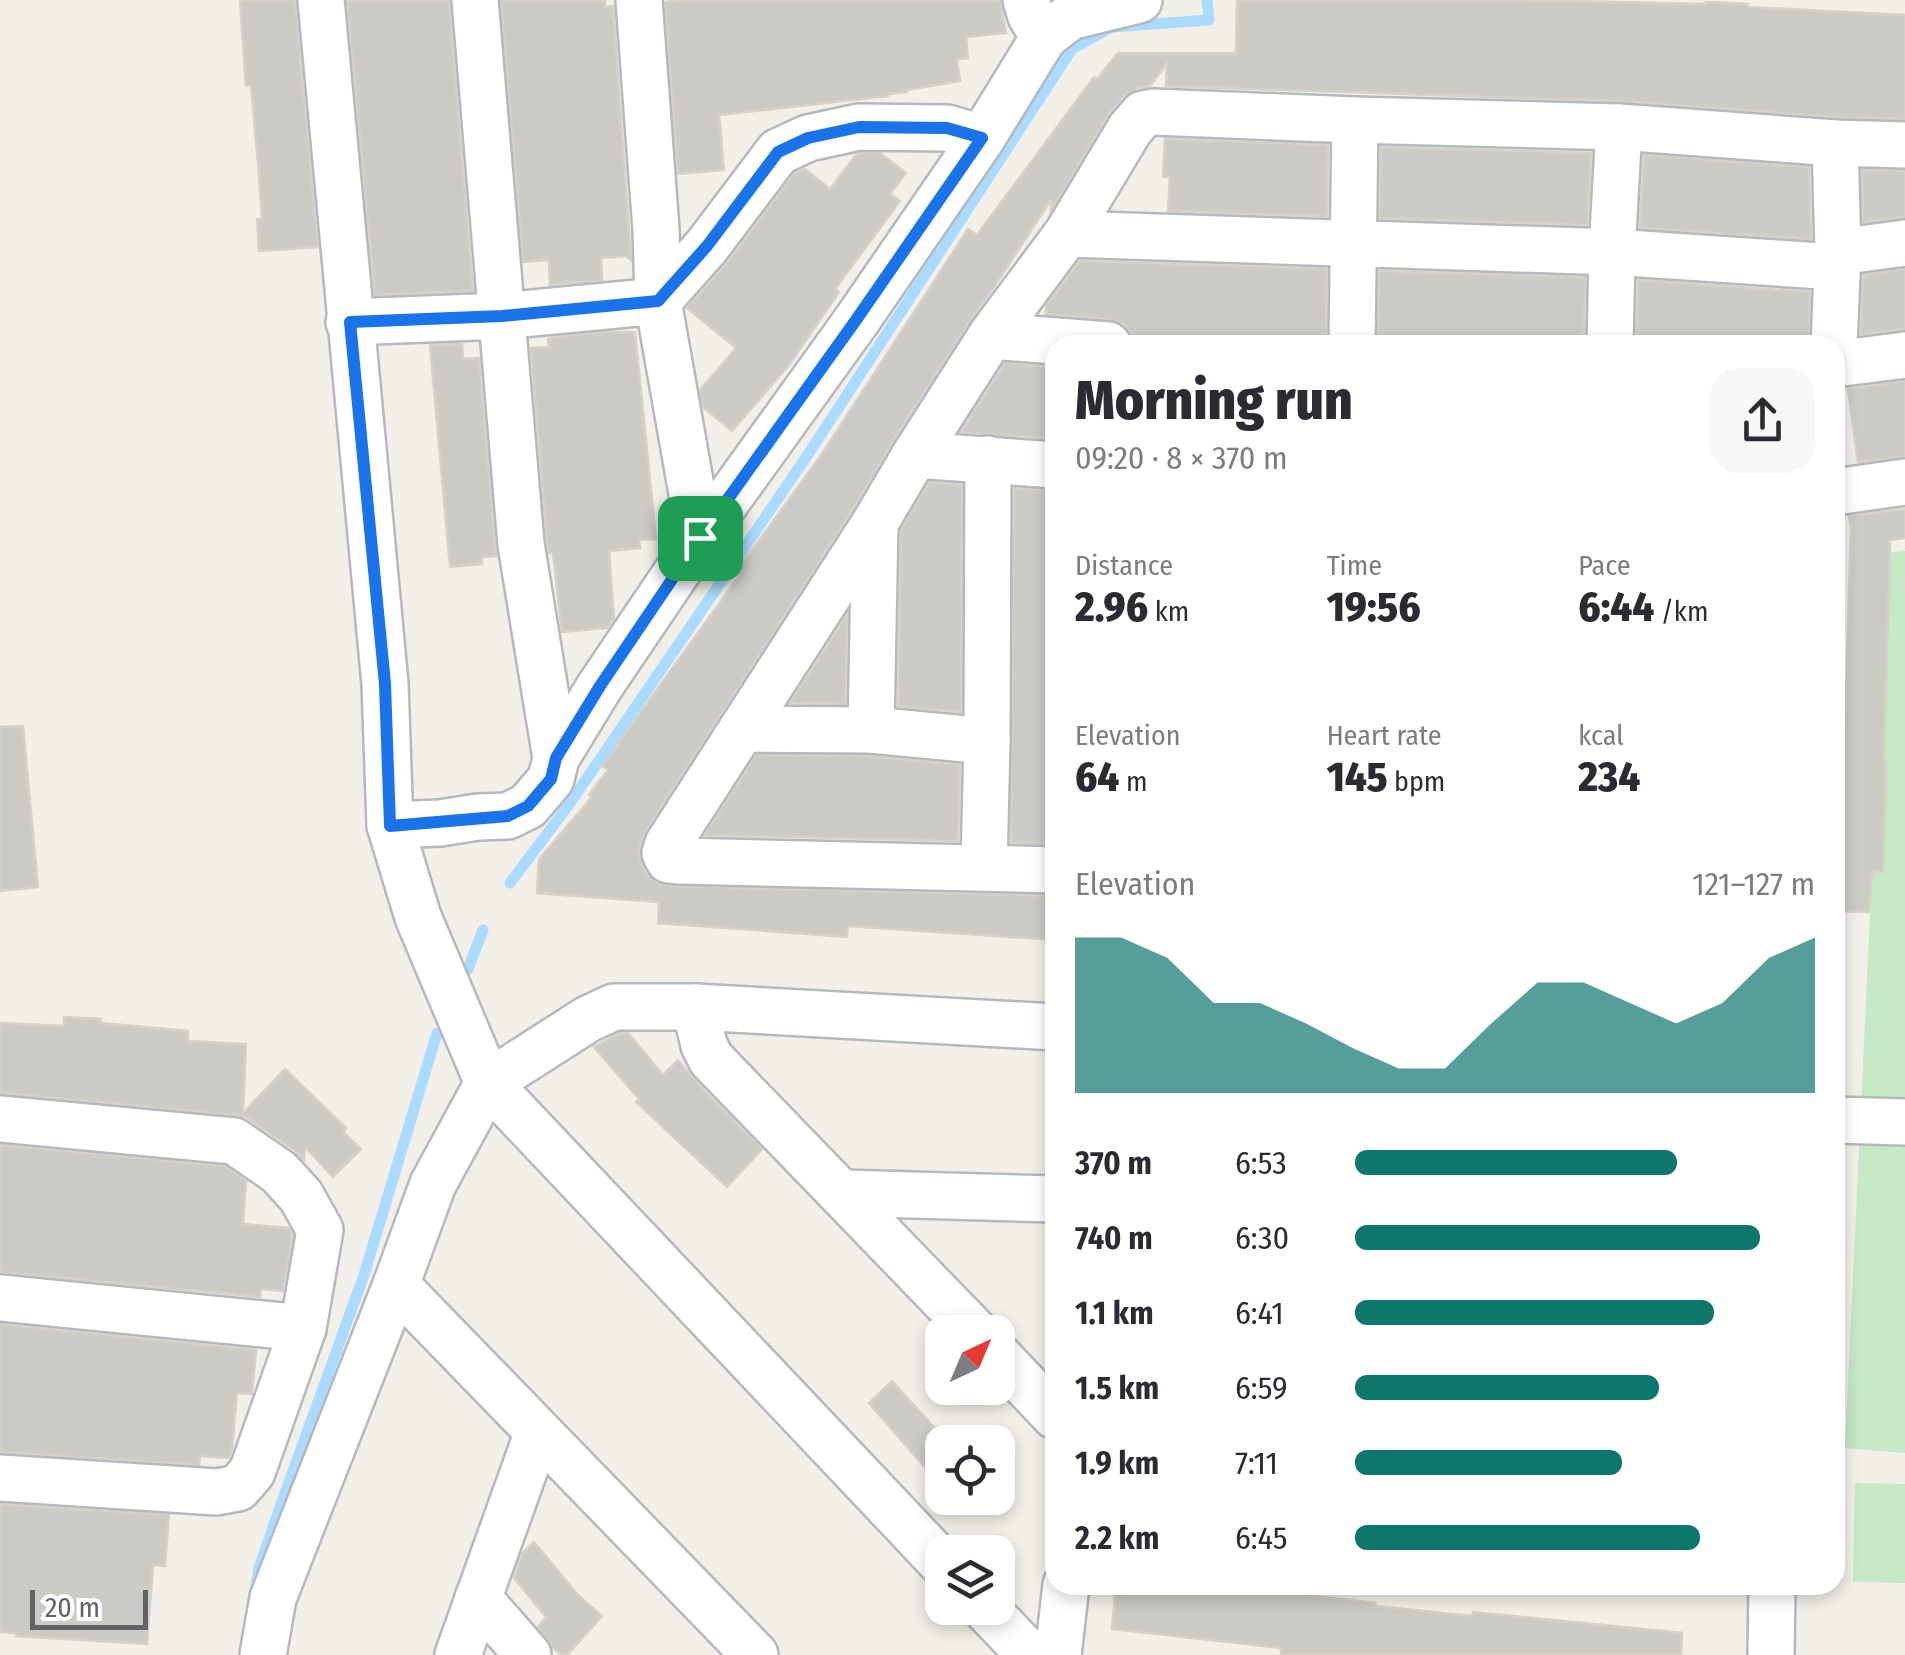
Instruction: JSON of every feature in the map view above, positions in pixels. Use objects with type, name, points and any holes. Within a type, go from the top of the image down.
[{"type":"street","points":[[321,0],[385,684],[390,826],[418,917],[488,1083],[925,1544]]},
{"type":"street","points":[[475,0],[521,544],[556,758]]},
{"type":"street","points":[[639,0],[658,301],[700,538]]},
{"type":"street","points":[[390,826],[508,816],[528,806],[551,779],[556,758],[600,686],[700,538],[982,138],[1035,18],[1070,17],[1140,0]]},
{"type":"street","points":[[1045,870],[669,860],[665,853],[992,336],[1066,234],[1142,114],[1618,126],[1905,145]]},
{"type":"street","points":[[1352,335],[1355,120]]},
{"type":"street","points":[[1610,335],[1618,126]]},
{"type":"street","points":[[350,322],[502,316],[658,301],[707,246],[778,152],[808,138],[859,127],[947,128],[982,138]]},
{"type":"street","points":[[1834,335],[1835,142]]},
{"type":"street","points":[[1066,234],[1837,259],[1905,243]]},
{"type":"street","points":[[992,336],[1045,340]]},
{"type":"street","points":[[1845,363],[1905,355]]},
{"type":"street","points":[[916,454],[1045,464]]},
{"type":"street","points":[[984,867],[988,459]]},
{"type":"street","points":[[1845,491],[1905,482]]},
{"type":"street","points":[[871,730],[876,523]]},
{"type":"street","points":[[742,728],[871,730],[987,741]]},
{"type":"street","points":[[263,1655],[273,1598],[432,1184],[488,1083],[588,1018],[614,1007],[695,1007],[1045,1026]]},
{"type":"street","points":[[695,1007],[711,1060],[959,1315]]},
{"type":"street","points":[[0,1119],[234,1142],[279,1172],[301,1196],[320,1230],[303,1328],[252,1472],[238,1488],[217,1492],[0,1478]]},
{"type":"street","points":[[1845,1120],[1905,1122]]},
{"type":"street","points":[[842,1194],[1045,1199]]},
{"type":"street","points":[[396,1286],[755,1655]]},
{"type":"street","points":[[0,1298],[303,1328]]},
{"type":"street","points":[[1015,1374],[1045,1405]]},
{"type":"street","points":[[458,1655],[538,1432]]},
{"type":"street","points":[[1058,1655],[1065,1595]]},
{"type":"street","points":[[1770,1655],[1772,1595]]},
{"type":"street","points":[[478,1598],[528,1655]]},
{"type":"street","points":[[1001,1625],[1030,1655]]},
{"type":"green space","points":[[1905,551],[1905,1453],[1845,1448],[1887,553]]},
{"type":"green space","points":[[1855,1483],[1905,1484],[1905,1583],[1853,1582]]},
{"type":"building","points":[[240,0],[295,0],[318,247],[259,251],[259,175],[251,85],[246,86]]},
{"type":"building","points":[[347,0],[449,0],[473,291],[375,295]]},
{"type":"building","points":[[501,0],[605,0],[605,7],[613,6],[631,260],[626,256],[601,258],[602,280],[550,285],[549,260],[523,262]]},
{"type":"building","points":[[1000,0],[1006,33],[966,37],[968,58],[957,59],[960,81],[888,96],[719,115],[724,170],[678,174],[665,2]]},
{"type":"building","points":[[1237,0],[1706,2],[1905,15],[1905,119],[1620,101],[1166,86],[1167,63],[1150,86],[1124,96],[1108,115],[1051,210],[1051,200],[892,442],[640,845],[639,856],[646,873],[667,886],[1045,896],[1045,939],[848,926],[847,937],[658,923],[659,902],[537,893],[539,859],[592,797],[589,795],[608,770],[602,766],[740,575],[736,572],[822,454],[968,229],[977,235],[1094,77],[1097,79],[1118,53],[1236,53]]},
{"type":"building","points":[[1165,139],[1328,145],[1327,216],[1168,211],[1170,177],[1163,177]]},
{"type":"building","points":[[1381,147],[1591,153],[1587,225],[1380,218]]},
{"type":"building","points":[[880,153],[906,173],[890,194],[900,201],[835,289],[839,292],[789,365],[732,431],[703,407],[700,390],[736,348],[687,308],[728,262],[795,173],[805,169],[830,189],[856,155]]},
{"type":"building","points":[[1644,155],[1809,167],[1811,239],[1640,228]]},
{"type":"building","points":[[1862,170],[1905,171],[1905,217],[1863,222]]},
{"type":"building","points":[[1080,261],[1327,269],[1326,335],[1131,335],[1124,324],[1111,319],[1046,314],[1046,306]]},
{"type":"building","points":[[1905,269],[1905,329],[1861,334],[1863,275]]},
{"type":"building","points":[[1379,271],[1585,277],[1584,335],[1378,335]]},
{"type":"building","points":[[1638,280],[1810,292],[1808,335],[1636,335]]},
{"type":"building","points":[[635,332],[656,539],[639,540],[640,548],[609,551],[614,618],[607,628],[562,632],[553,553],[549,553],[547,541],[531,348],[549,347],[548,339],[554,337]]},
{"type":"building","points":[[462,344],[463,359],[479,358],[496,556],[482,557],[482,564],[450,567],[430,345]]},
{"type":"building","points":[[1005,363],[1045,366],[1045,438],[961,432]]},
{"type":"building","points":[[1905,381],[1905,456],[1858,462],[1848,389]]},
{"type":"building","points":[[929,482],[962,485],[961,712],[898,706],[901,530]]},
{"type":"building","points":[[1014,488],[1045,490],[1045,844],[1011,843]]},
{"type":"building","points":[[1905,509],[1905,538],[1890,540],[1883,872],[1872,871],[1869,912],[1845,911],[1849,516]]},
{"type":"building","points":[[847,615],[845,704],[790,703]]},
{"type":"building","points":[[23,726],[38,887],[0,891],[0,727]]},
{"type":"building","points":[[756,755],[870,756],[960,765],[958,841],[705,835]]},
{"type":"building","points":[[64,1017],[188,1031],[188,1041],[246,1044],[243,1113],[285,1069],[346,1128],[343,1132],[361,1149],[333,1177],[305,1147],[304,1160],[249,1119],[237,1115],[0,1093],[0,1023],[64,1026]]},
{"type":"building","points":[[620,1033],[628,1033],[663,1075],[678,1060],[762,1149],[727,1187],[636,1102],[639,1099],[594,1047]]},
{"type":"building","points":[[0,1145],[225,1166],[246,1181],[243,1224],[289,1228],[293,1235],[283,1291],[261,1289],[260,1297],[0,1272]]},
{"type":"building","points":[[0,1324],[256,1350],[252,1394],[237,1393],[229,1458],[200,1456],[199,1465],[0,1452]]},
{"type":"building","points":[[892,1381],[932,1425],[925,1425],[925,1467],[869,1403]]},
{"type":"building","points":[[0,1504],[169,1515],[165,1566],[153,1565],[147,1644],[0,1632]]},
{"type":"building","points":[[534,1542],[579,1596],[602,1616],[567,1655],[553,1648],[538,1627],[546,1617],[514,1578],[523,1552]]},
{"type":"building","points":[[1115,1595],[1308,1595],[1472,1616],[1473,1612],[1682,1633],[1681,1655],[1281,1655],[1281,1648],[1112,1629]]},
{"type":"waterway","points":[[510,883],[568,806],[809,453],[1072,49],[1112,27],[1209,20],[1207,0]]},
{"type":"waterway","points":[[468,969],[483,930]]},
{"type":"waterway","points":[[256,1587],[259,1568],[364,1275],[437,1033]]},
{"type":"route","points":[[859,127],[947,128],[982,138],[700,538],[600,686],[556,758],[551,779],[528,806],[508,816],[390,826],[385,684],[350,322],[502,316],[658,301],[707,246],[778,152],[808,138],[859,127]]}]
